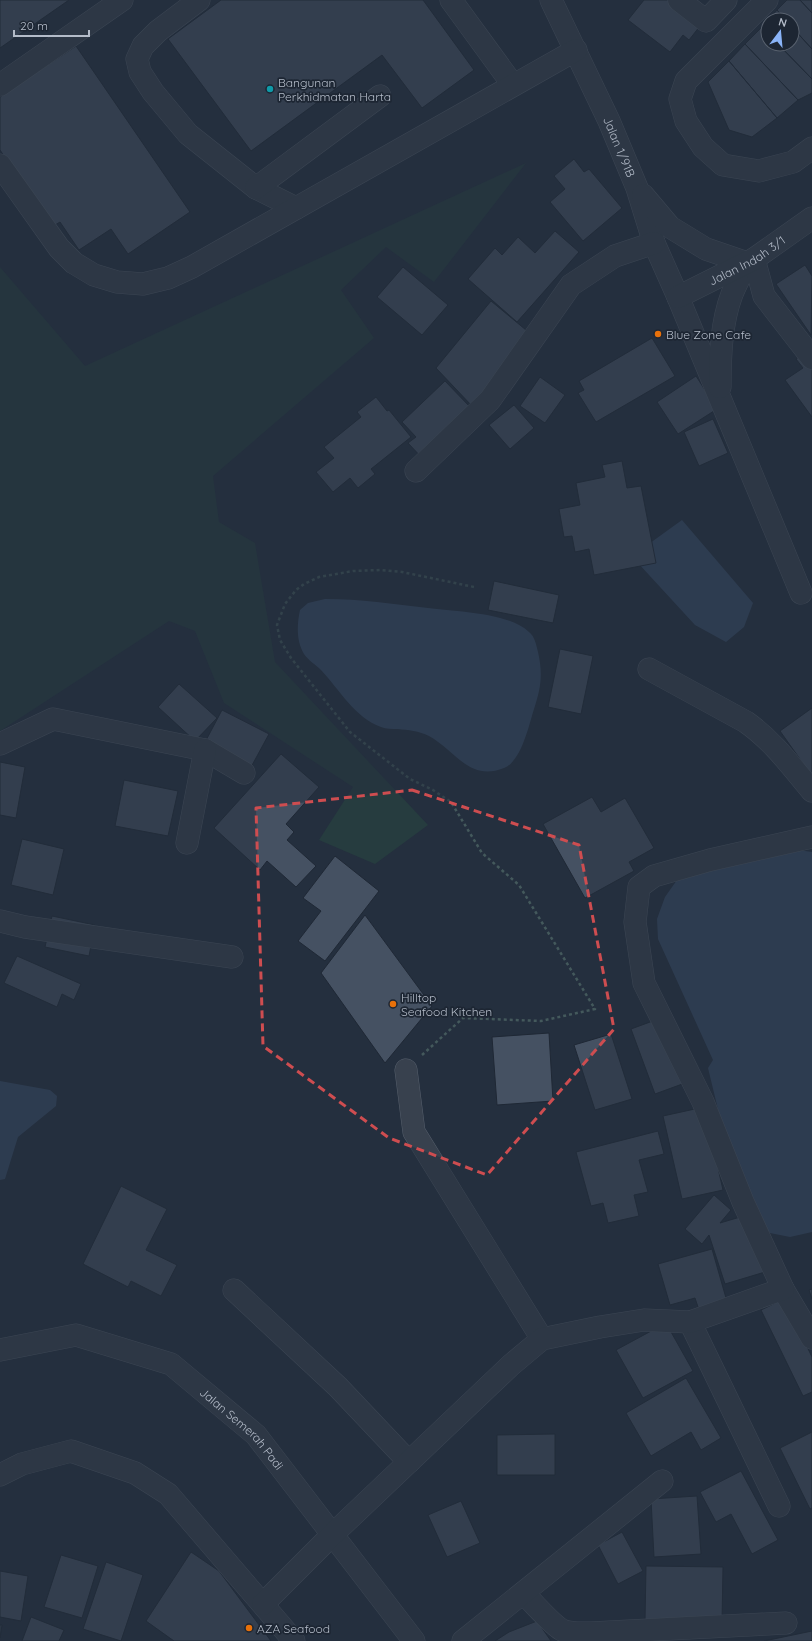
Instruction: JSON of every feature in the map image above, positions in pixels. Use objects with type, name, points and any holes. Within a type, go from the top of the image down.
[{"type":"street","points":[[0,84],[122,0]]},
{"type":"street","points":[[199,0],[158,31],[143,46],[137,58],[140,72],[153,92],[188,134],[256,188],[296,208]]},
{"type":"street","points":[[451,0],[513,85]]},
{"type":"street","name":"Jalan 1/91B","points":[[551,0],[609,121],[637,188],[654,243],[721,398],[801,593]]},
{"type":"street","points":[[679,0],[706,21],[726,0]]},
{"type":"street","points":[[767,0],[686,81],[680,99],[686,121],[703,147],[723,165],[760,171],[793,162],[812,148]]},
{"type":"street","points":[[0,165],[58,248],[74,263],[94,275],[117,282],[143,284],[168,278],[192,267],[576,50]]},
{"type":"street","points":[[256,188],[380,96]]},
{"type":"street","points":[[637,188],[670,227],[706,249],[750,261]]},
{"type":"street","name":"Jalan Indah 3/1","points":[[678,297],[750,261],[812,218]]},
{"type":"street","points":[[416,471],[490,400],[571,285],[615,256],[654,243]]},
{"type":"street","points":[[750,261],[764,296],[812,358]]},
{"type":"street","points":[[721,398],[720,362],[724,328],[731,295],[750,261]]},
{"type":"street","points":[[649,669],[746,722],[761,733],[772,743],[812,791]]},
{"type":"street","points":[[0,744],[53,719],[205,750],[244,773]]},
{"type":"street","points":[[186,843],[205,750]]},
{"type":"street","points":[[812,837],[710,860],[654,876],[639,887],[635,922],[644,983],[703,1102],[743,1202],[783,1290],[812,1338]]},
{"type":"street","points":[[0,921],[25,927],[232,957]]},
{"type":"street","points":[[406,1070],[414,1132],[542,1339]]},
{"type":"street","points":[[234,1290],[338,1387],[409,1462]]},
{"type":"street","points":[[262,1604],[333,1534],[511,1365],[542,1339],[644,1320],[690,1322],[783,1290]]},
{"type":"street","points":[[690,1322],[779,1506]]},
{"type":"street","name":"Jalan Semerah Padi","points":[[0,1350],[76,1335],[171,1364],[256,1436],[414,1641]]},
{"type":"street","points":[[0,1475],[22,1464],[71,1451],[135,1473],[168,1494],[294,1641]]},
{"type":"street","points":[[463,1641],[662,1481]]},
{"type":"street","points":[[523,1593],[556,1625],[563,1630],[572,1632],[591,1633],[786,1623]]},
{"type":"path","points":[[406,1070],[463,1018],[541,1021],[595,1009],[519,885],[482,853],[451,802],[410,779],[350,732],[291,658],[280,640],[278,625],[285,604],[296,590],[304,584],[320,577],[353,571],[381,570],[402,572],[474,588]]},
{"type":"highlighted area","points":[[412,790],[579,845],[614,1029],[487,1175],[389,1138],[263,1046],[256,808]]},
{"type":"green space","points":[[526,163],[434,282],[386,247],[341,290],[374,338],[213,476],[219,522],[255,543],[275,662],[428,825],[375,864],[319,840],[353,787],[224,703],[195,631],[169,621],[0,731],[0,267],[85,366]]},
{"type":"water","points":[[682,520],[753,603],[744,627],[726,642],[695,625],[638,563],[646,546]]},
{"type":"water","points":[[325,599],[377,602],[481,614],[508,620],[520,625],[529,632],[536,643],[540,667],[540,681],[538,694],[524,742],[520,751],[510,764],[504,768],[492,771],[481,771],[472,768],[429,736],[414,731],[383,728],[372,723],[355,710],[321,670],[304,654],[298,638],[298,621],[300,610],[308,603]]},
{"type":"water","points":[[798,850],[812,852],[812,1232],[790,1237],[770,1233],[760,1219],[724,1134],[708,1068],[713,1060],[658,939],[657,919],[665,897],[677,880],[697,870]]},
{"type":"water","points":[[0,1081],[50,1090],[57,1096],[56,1106],[18,1137],[5,1179],[0,1180]]},
{"type":"building","points":[[0,0],[69,0],[0,48]]},
{"type":"building","name":"Bangunan Perkhidmatan Harta","points":[[221,0],[423,0],[474,70],[422,108],[382,55],[251,151],[168,39]]},
{"type":"building","points":[[644,0],[668,0],[700,26],[689,40],[683,35],[670,52],[628,20]]},
{"type":"building","points":[[787,0],[800,0],[812,13],[812,49],[800,36],[800,12],[779,12],[777,10]]},
{"type":"building","points":[[800,0],[812,0],[812,13]]},
{"type":"building","points":[[760,29],[760,52],[786,52],[812,79],[812,93],[798,100],[745,44]]},
{"type":"building","points":[[800,36],[812,49],[812,79],[786,52],[800,52]]},
{"type":"building","points":[[745,44],[798,100],[777,118],[729,61]]},
{"type":"building","points":[[76,46],[190,212],[128,254],[111,229],[79,250],[60,222],[52,227],[0,150],[0,97]]},
{"type":"building","points":[[729,61],[777,118],[752,137],[729,130],[708,82]]},
{"type":"building","points":[[574,159],[584,172],[589,169],[622,208],[583,241],[550,202],[565,189],[554,176]]},
{"type":"building","points":[[555,231],[579,252],[517,322],[468,279],[495,248],[502,255],[518,237],[535,253]]},
{"type":"building","points":[[805,265],[812,276],[811,335],[776,284]]},
{"type":"building","points":[[403,267],[448,305],[422,335],[377,297]]},
{"type":"building","points":[[491,301],[532,335],[472,406],[436,368]]},
{"type":"building","points":[[652,338],[675,376],[596,422],[578,393],[584,390],[579,381]]},
{"type":"building","points":[[808,350],[812,356],[812,417],[785,380],[803,368],[796,359]]},
{"type":"building","points":[[696,376],[717,409],[678,434],[657,402]]},
{"type":"building","points":[[540,377],[565,395],[545,423],[520,406]]},
{"type":"building","points":[[445,381],[471,408],[424,460],[408,443],[416,437],[402,422]]},
{"type":"building","points":[[376,397],[387,411],[389,410],[411,437],[371,469],[375,474],[358,488],[350,478],[333,492],[316,472],[334,458],[324,447],[361,417],[357,412]]},
{"type":"building","points":[[514,405],[534,428],[510,449],[489,425]]},
{"type":"building","points":[[713,419],[728,453],[699,466],[684,432]]},
{"type":"building","points":[[622,461],[627,488],[641,486],[656,563],[594,575],[589,549],[575,552],[572,536],[564,537],[559,509],[580,505],[576,483],[605,477],[602,465]]},
{"type":"building","points":[[494,581],[559,595],[553,623],[488,610]]},
{"type":"building","points":[[560,649],[593,656],[581,714],[548,707]]},
{"type":"building","points":[[179,684],[217,718],[195,741],[158,707]]},
{"type":"building","points":[[812,708],[812,776],[780,731]]},
{"type":"building","points":[[222,710],[269,734],[250,769],[203,746]]},
{"type":"building","points":[[281,754],[319,787],[286,824],[294,832],[287,840],[316,866],[296,887],[267,861],[260,870],[214,828]]},
{"type":"building","points":[[0,762],[25,767],[16,818],[0,815]]},
{"type":"building","points":[[124,780],[178,791],[168,836],[115,826]]},
{"type":"building","points":[[592,797],[601,812],[625,798],[654,848],[629,862],[634,871],[585,898],[543,824]]},
{"type":"building","points":[[22,839],[64,849],[53,895],[11,885]]},
{"type":"building","points":[[335,856],[379,891],[325,961],[298,941],[321,911],[303,898]]},
{"type":"building","points":[[365,915],[432,1006],[385,1063],[321,973]]},
{"type":"building","points":[[52,916],[95,925],[89,956],[45,947]]},
{"type":"building","points":[[17,956],[81,984],[74,1000],[62,994],[57,1007],[4,983]]},
{"type":"building","points":[[661,1018],[685,1083],[655,1094],[631,1029]]},
{"type":"building","points":[[549,1033],[553,1101],[497,1105],[492,1037]]},
{"type":"building","points":[[611,1034],[632,1099],[595,1110],[574,1045]]},
{"type":"building","points":[[704,1107],[723,1190],[682,1199],[663,1116]]},
{"type":"building","points":[[658,1131],[664,1154],[639,1160],[648,1192],[634,1195],[639,1216],[608,1223],[603,1203],[591,1206],[576,1152]]},
{"type":"building","points":[[121,1186],[167,1209],[146,1250],[177,1265],[161,1296],[131,1281],[128,1287],[83,1264]]},
{"type":"building","points":[[714,1195],[731,1210],[720,1223],[747,1215],[765,1272],[725,1284],[709,1235],[702,1244],[685,1229]]},
{"type":"building","points":[[712,1249],[728,1305],[700,1313],[695,1298],[670,1305],[658,1264]]},
{"type":"building","points":[[812,1289],[812,1299],[809,1290]]},
{"type":"building","points":[[784,1299],[812,1357],[812,1392],[803,1396],[761,1310]]},
{"type":"building","points":[[666,1323],[693,1371],[643,1398],[616,1350]]},
{"type":"building","points":[[686,1378],[721,1438],[701,1450],[691,1432],[651,1456],[626,1413]]},
{"type":"building","points":[[812,1432],[812,1508],[810,1509],[780,1448]]},
{"type":"building","points":[[555,1434],[555,1475],[497,1475],[497,1435]]},
{"type":"building","points":[[741,1471],[778,1540],[752,1554],[731,1514],[716,1522],[700,1492]]},
{"type":"building","points":[[697,1496],[701,1554],[654,1557],[651,1499]]},
{"type":"building","points":[[461,1501],[480,1543],[447,1557],[428,1515]]},
{"type":"building","points":[[622,1532],[643,1571],[618,1584],[598,1545]]},
{"type":"building","points":[[191,1552],[219,1571],[271,1641],[174,1641],[146,1621]]},
{"type":"building","points":[[61,1555],[98,1566],[82,1618],[44,1607]]},
{"type":"building","points":[[106,1562],[143,1575],[121,1641],[83,1629]]},
{"type":"building","points":[[646,1566],[723,1567],[722,1622],[645,1621]]},
{"type":"building","points":[[0,1571],[28,1576],[21,1621],[0,1617]]},
{"type":"building","points":[[31,1617],[64,1630],[59,1641],[22,1641]]},
{"type":"building","points":[[537,1621],[551,1641],[495,1641],[509,1632]]},
{"type":"building","points":[[0,1625],[2,1625],[0,1638]]},
{"type":"building","points":[[812,1631],[812,1641],[764,1641]]},
{"type":"place","name":"Bangunan Perkhidmatan Harta","points":[[270,89]]},
{"type":"place","name":"Blue Zone Cafe","points":[[658,334]]},
{"type":"place","name":"Hilltop Seafood Kitchen","points":[[393,1004]]},
{"type":"place","name":"AZA Seafood","points":[[249,1628]]}]
